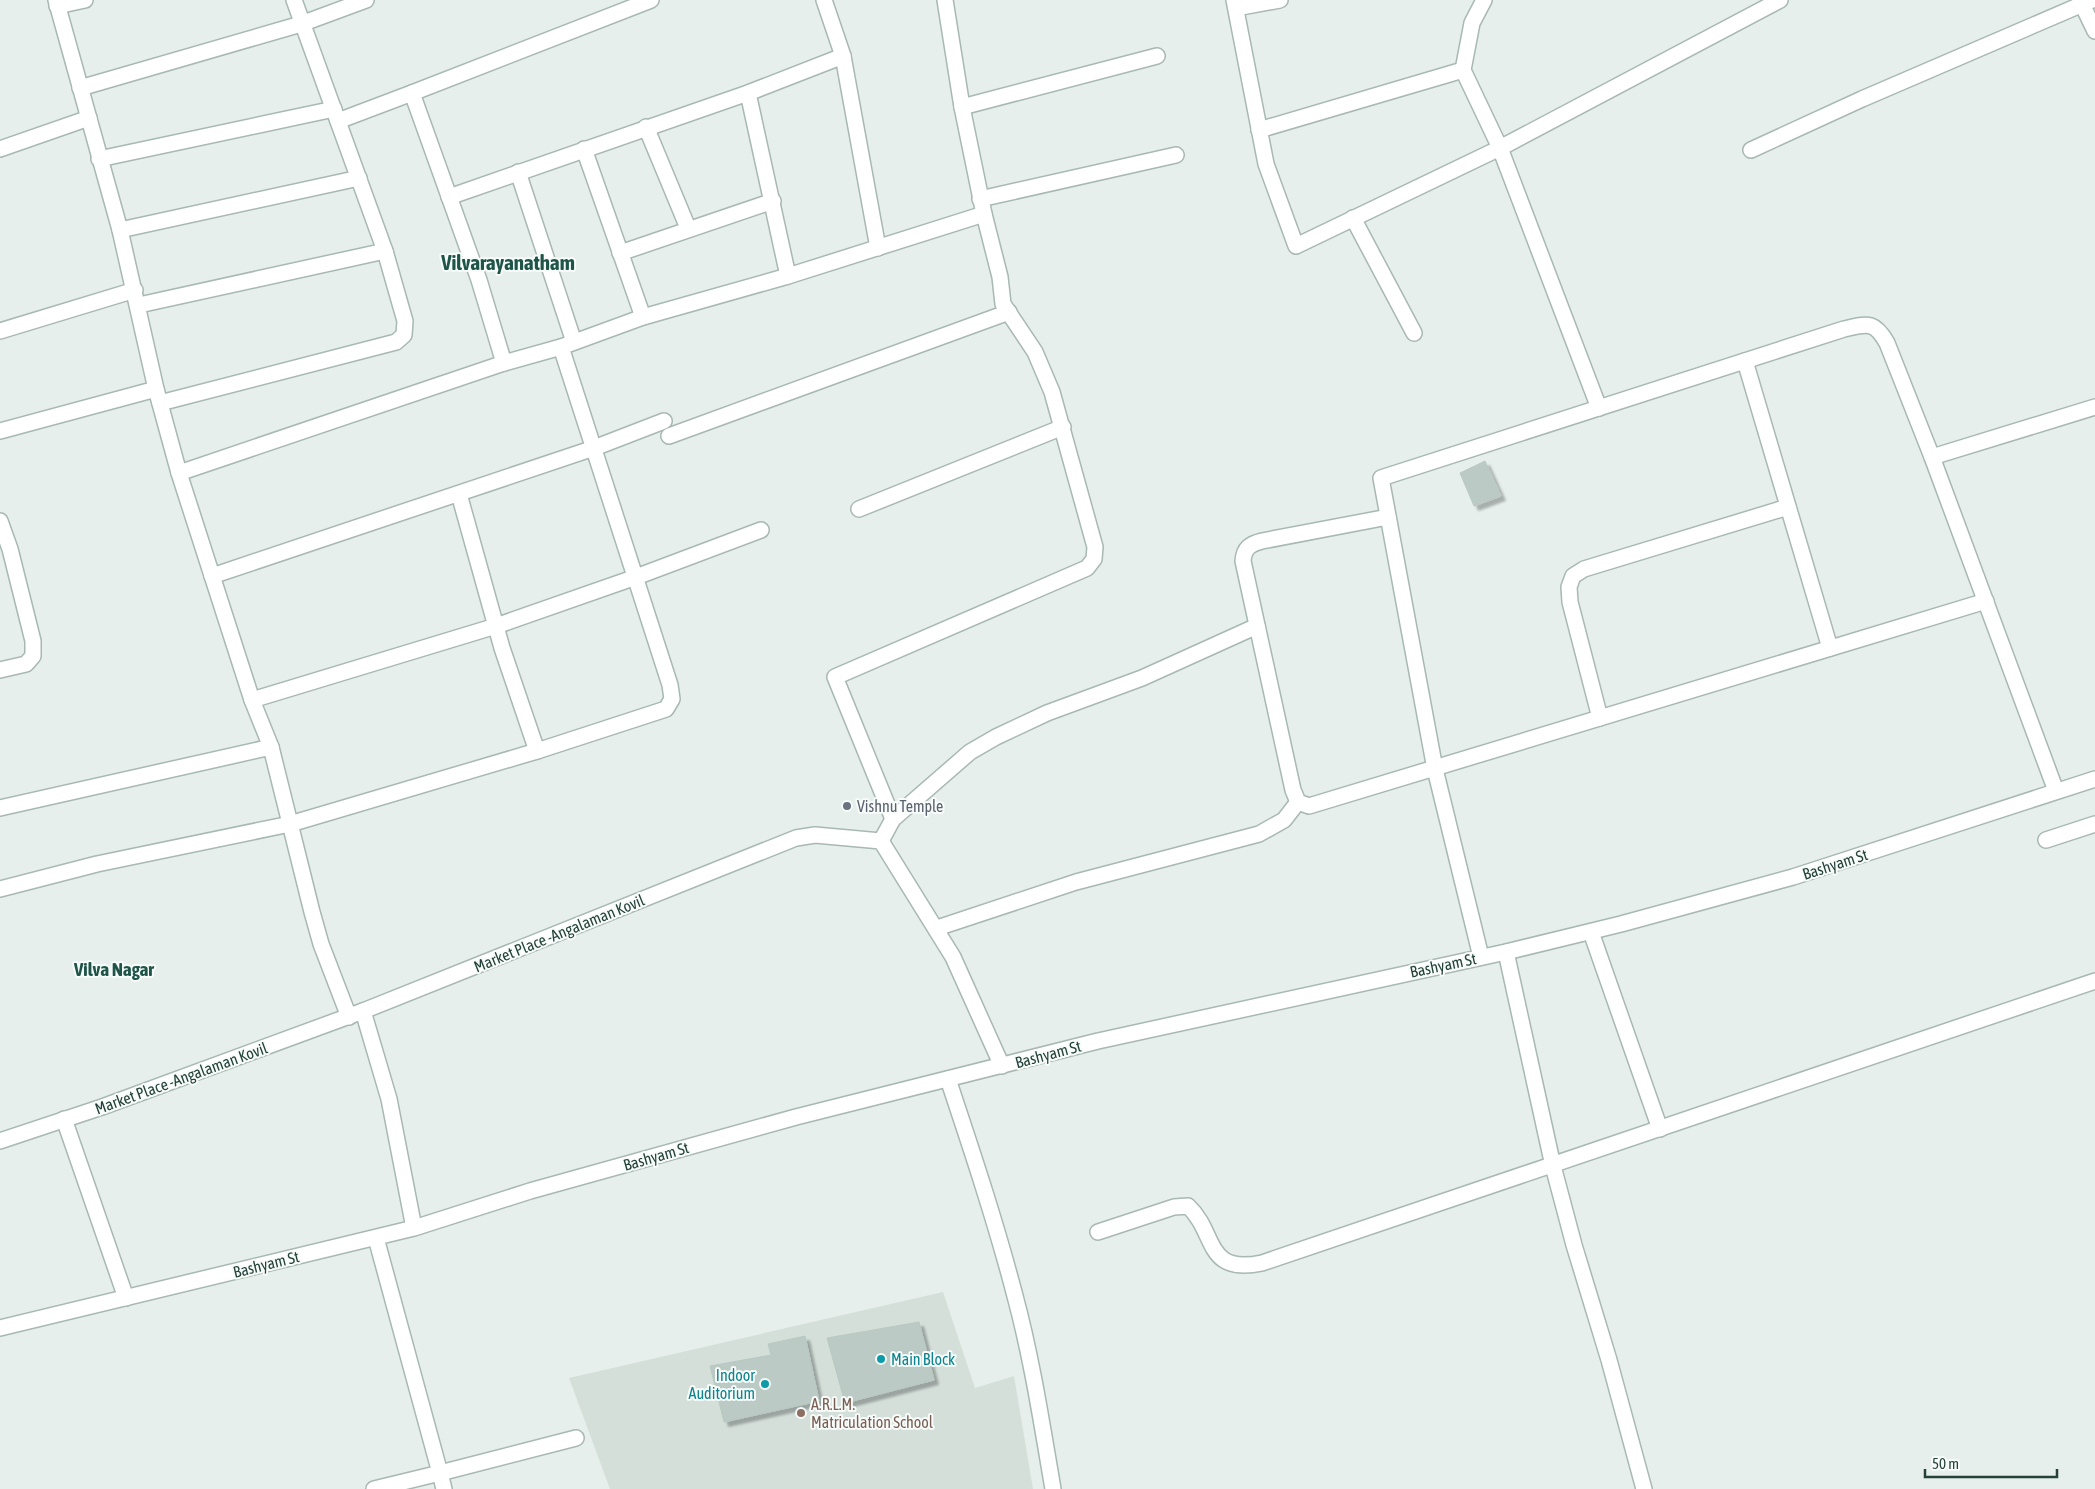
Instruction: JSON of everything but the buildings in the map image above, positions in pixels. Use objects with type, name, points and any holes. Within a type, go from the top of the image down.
[{"type":"street","points":[[84,0],[56,3],[120,230],[158,396],[179,473],[212,576],[252,700],[271,747],[321,944],[356,1014],[389,1099],[414,1228]]},
{"type":"street","points":[[0,431],[396,342],[404,335],[405,321],[385,251],[301,24],[294,0]]},
{"type":"street","points":[[80,88],[301,24],[366,0]]},
{"type":"street","points":[[99,159],[336,115],[412,93],[651,0]]},
{"type":"street","points":[[824,0],[843,56],[878,248]]},
{"type":"street","points":[[893,819],[835,677],[1087,568],[1094,559],[1095,547],[1052,392],[1035,352],[1002,304],[1000,278],[980,199],[962,107],[945,0]]},
{"type":"street","points":[[1280,0],[1234,4],[1266,164],[1296,246],[1500,148],[1780,0]]},
{"type":"street","points":[[1484,0],[1472,23],[1463,70],[1500,148],[1599,408]]},
{"type":"street","points":[[1751,150],[2085,1],[2095,31]]},
{"type":"street","points":[[449,197],[748,92],[843,56]]},
{"type":"street","points":[[962,107],[1157,56]]},
{"type":"street","points":[[1259,130],[1463,70]]},
{"type":"street","points":[[748,92],[788,276]]},
{"type":"street","points":[[412,93],[478,280],[504,363]]},
{"type":"street","points":[[0,148],[88,118]]},
{"type":"street","points":[[646,127],[688,228]]},
{"type":"street","points":[[584,149],[643,317]]},
{"type":"street","points":[[980,199],[1176,155]]},
{"type":"street","points":[[0,889],[97,864],[290,824],[537,751],[666,709],[672,700],[670,685],[594,448],[568,345],[518,172]]},
{"type":"street","points":[[120,230],[359,178]]},
{"type":"street","points":[[620,253],[688,228],[773,201]]},
{"type":"street","points":[[179,473],[504,363],[568,345],[643,317],[788,276],[984,214]]},
{"type":"street","points":[[1353,218],[1414,333]]},
{"type":"street","points":[[138,305],[385,251]]},
{"type":"street","points":[[0,330],[135,290]]},
{"type":"street","points":[[669,436],[1009,312]]},
{"type":"street","points":[[1481,957],[1435,769],[1381,478],[1844,328],[1868,324],[1880,330],[1887,342],[1932,456],[2056,791]]},
{"type":"street","points":[[1745,361],[1830,648]]},
{"type":"street","points":[[1932,456],[2095,407]]},
{"type":"street","points":[[212,576],[594,448],[664,421]]},
{"type":"street","points":[[859,509],[1063,427]]},
{"type":"street","points":[[458,494],[502,648],[537,751]]},
{"type":"street","points":[[1600,718],[1570,602],[1569,587],[1573,576],[1584,569],[1788,507]]},
{"type":"street","points":[[1388,517],[1251,544],[1244,551],[1243,561],[1293,790],[1298,802],[1309,806],[1986,600]]},
{"type":"street","points":[[0,520],[10,549],[32,641],[33,656],[26,664],[0,670]]},
{"type":"street","points":[[252,700],[496,626],[636,577],[761,530]]},
{"type":"street","points":[[1002,1066],[953,957],[881,841],[893,819],[970,752],[996,737],[1047,713],[1142,678],[1257,626]]},
{"type":"street","points":[[0,808],[271,747]]},
{"type":"street","name":"Bashyam St","points":[[0,1328],[376,1238],[414,1228],[530,1191],[786,1119],[1098,1041],[1590,932],[1793,877],[2095,779]]},
{"type":"street","points":[[936,928],[1076,882],[1259,834],[1284,820],[1298,802]]},
{"type":"street","points":[[2046,840],[2095,824]]},
{"type":"street","name":"Market Place -Angalaman Kovil","points":[[0,1140],[64,1120],[356,1014],[796,838],[815,835],[881,841]]},
{"type":"street","points":[[1590,932],[1660,1129]]},
{"type":"street","points":[[1506,952],[1554,1166],[1574,1245],[1609,1360],[1644,1489]]},
{"type":"street","points":[[1098,1232],[1174,1207],[1188,1206],[1197,1214],[1214,1252],[1229,1262],[1245,1267],[1262,1263],[1554,1166],[2095,981]]},
{"type":"street","points":[[948,1079],[989,1202],[1016,1298],[1040,1410],[1053,1489]]},
{"type":"street","points":[[64,1120],[126,1298]]},
{"type":"street","points":[[376,1238],[444,1489]]},
{"type":"street","points":[[374,1489],[576,1438]]},
{"type":"shaded area","name":"A.R.L.M. Matriculation School","points":[[943,1292],[975,1388],[1014,1376],[1033,1489],[610,1489],[569,1378]]},
{"type":"place","name":"Vishnu Temple","points":[[847,806]]},
{"type":"place","name":"Main Block","points":[[881,1359]]},
{"type":"place","name":"Indoor Auditorium","points":[[765,1384]]},
{"type":"place","name":"A.R.L.M. Matriculation School","points":[[801,1413]]},
{"type":"district","name":"Vilvarayanatham","points":[[508,263]]},
{"type":"district","name":"Vilva Nagar","points":[[114,969]]}]
